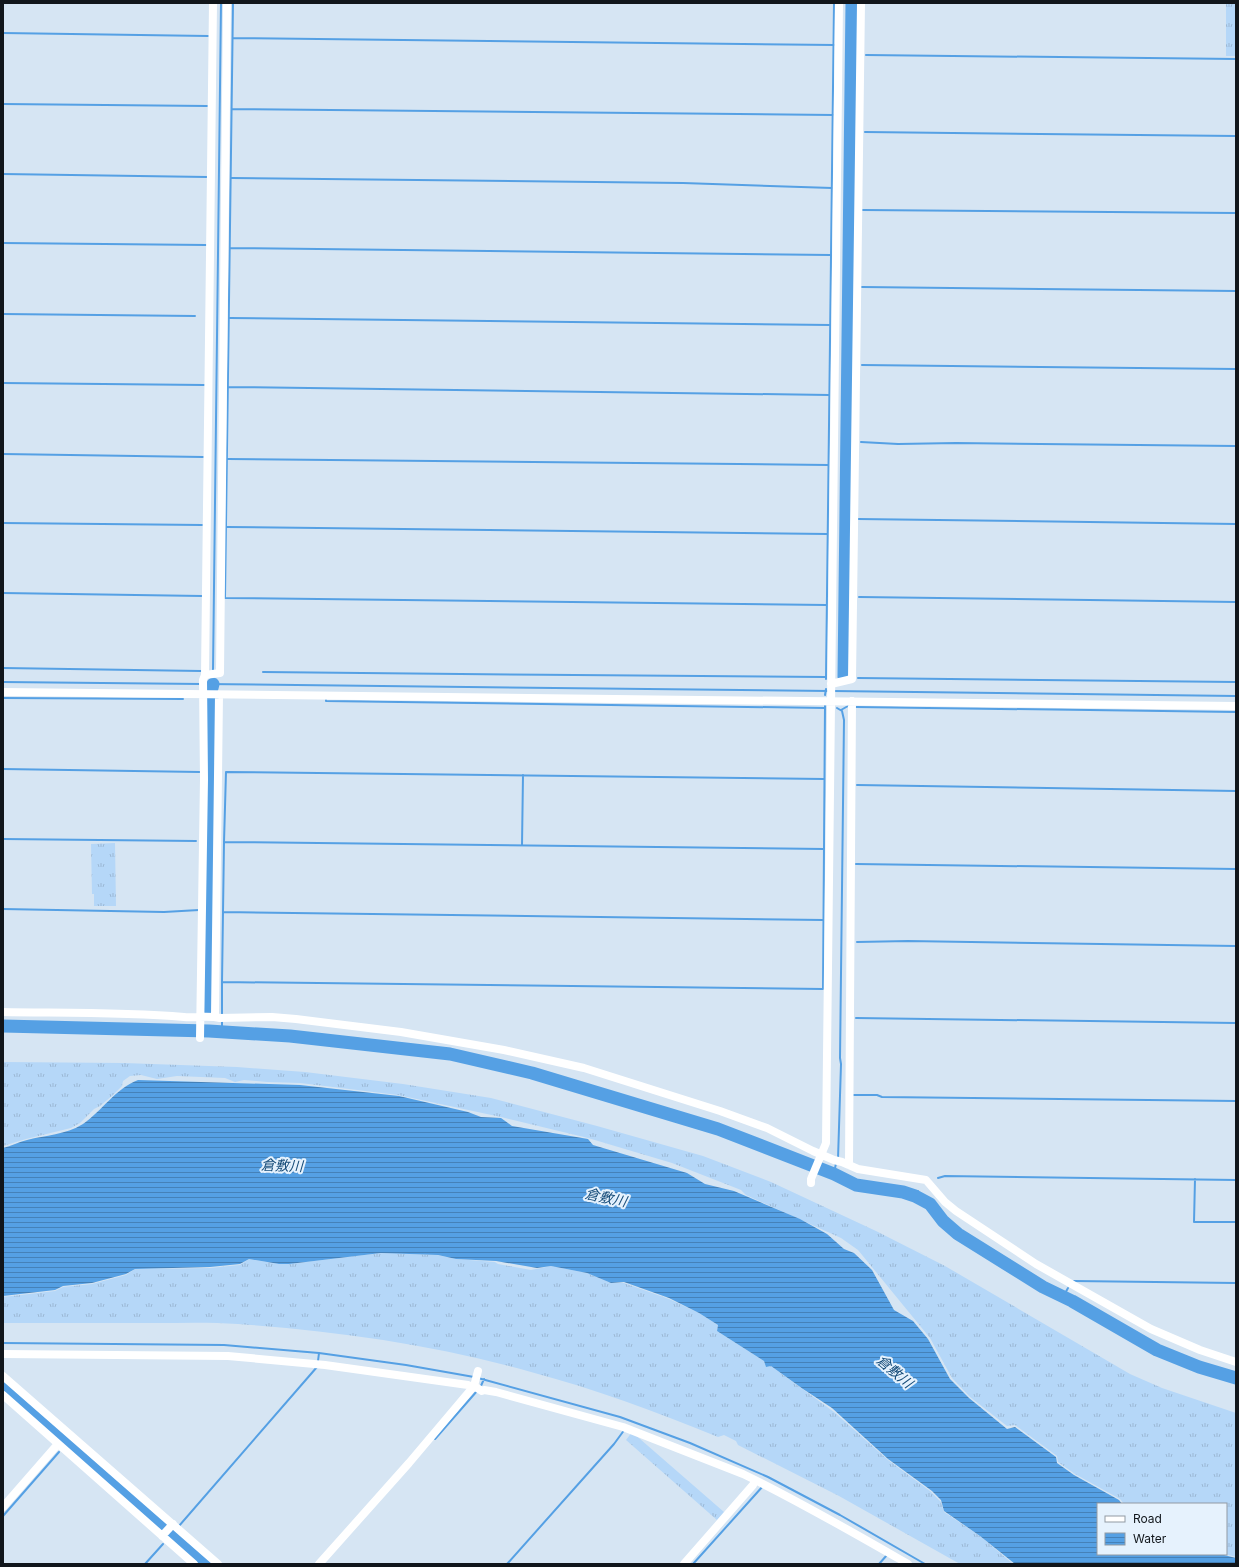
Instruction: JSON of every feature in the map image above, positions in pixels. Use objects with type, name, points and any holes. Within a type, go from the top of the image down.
[{"type":"street","points":[[200,1038],[204,780],[203,684],[213,3]]},
{"type":"street","points":[[3,692],[203,684],[220,673],[227,3]]},
{"type":"street","points":[[812,1179],[826,1143],[839,3]]},
{"type":"street","points":[[831,692],[852,679],[861,3]]},
{"type":"street","points":[[203,684],[220,695],[831,692],[852,701],[1236,706]]},
{"type":"street","points":[[219,1017],[220,695]]},
{"type":"street","points":[[842,1162],[852,701]]},
{"type":"street","points":[[3,1012],[112,1013],[200,1020],[219,1017],[296,1018],[401,1032],[504,1050],[584,1068],[674,1096],[767,1128],[822,1155],[864,1170],[926,1180],[945,1202],[956,1211],[1036,1264],[1151,1329],[1200,1350],[1236,1362]]},
{"type":"street","points":[[3,1354],[228,1356],[325,1365],[468,1385],[477,1383],[490,1391],[625,1428],[743,1474],[908,1564]]},
{"type":"street","points":[[3,1376],[63,1440],[168,1530],[194,1564]]},
{"type":"street","points":[[319,1564],[477,1383]]},
{"type":"street","points":[[3,1396],[63,1440],[168,1530],[218,1564]]},
{"type":"street","points":[[3,1507],[63,1440]]},
{"type":"street","points":[[684,1564],[754,1485],[761,1483]]},
{"type":"green space","points":[[1226,3],[1236,3],[1236,56],[1226,56]]},
{"type":"green space","points":[[115,843],[116,906],[94,906],[94,894],[92,894],[91,844]]},
{"type":"green space","points":[[3,1062],[124,1063],[237,1067],[305,1072],[403,1084],[491,1098],[703,1156],[771,1182],[876,1231],[945,1266],[1130,1374],[1162,1388],[1236,1413],[1236,1557],[1227,1555],[1227,1503],[1123,1503],[1120,1499],[1075,1474],[1058,1462],[1057,1456],[1015,1425],[1007,1426],[970,1397],[952,1378],[930,1338],[858,1250],[841,1238],[746,1195],[741,1190],[672,1163],[588,1138],[501,1117],[398,1095],[300,1083],[244,1080],[235,1082],[225,1078],[177,1076],[157,1079],[141,1075],[130,1076],[123,1081],[122,1086],[113,1095],[94,1109],[80,1123],[71,1128],[3,1146]]},
{"type":"green space","points":[[381,1253],[437,1255],[456,1259],[495,1262],[498,1264],[531,1270],[551,1266],[587,1273],[611,1283],[624,1283],[669,1299],[699,1313],[718,1325],[717,1331],[764,1361],[766,1367],[771,1366],[834,1412],[888,1460],[930,1491],[941,1502],[944,1512],[980,1536],[1013,1564],[960,1564],[839,1496],[738,1445],[736,1441],[724,1435],[718,1437],[602,1393],[495,1362],[386,1340],[238,1324],[3,1323],[3,1297],[55,1291],[63,1287],[92,1284],[126,1275],[135,1269],[210,1268],[240,1265],[249,1259],[278,1264],[289,1264]]},
{"type":"green space","points":[[632,1432],[724,1512],[717,1520],[626,1440]]},
{"type":"water","name":"倉敷川","points":[[138,1080],[300,1085],[399,1096],[468,1112],[481,1117],[501,1118],[512,1126],[588,1139],[593,1145],[687,1173],[705,1184],[734,1191],[800,1219],[827,1234],[844,1249],[854,1253],[872,1270],[894,1310],[913,1321],[928,1339],[950,1379],[969,1398],[1007,1429],[1015,1427],[1056,1457],[1057,1463],[1074,1475],[1119,1500],[1121,1503],[1097,1503],[1097,1555],[1224,1555],[1236,1558],[1236,1564],[1015,1564],[980,1536],[944,1511],[941,1500],[932,1491],[888,1459],[832,1408],[771,1366],[766,1367],[764,1361],[717,1331],[718,1325],[699,1313],[669,1298],[624,1282],[611,1283],[587,1273],[551,1266],[537,1268],[496,1261],[456,1259],[438,1255],[381,1253],[289,1264],[279,1264],[249,1259],[240,1264],[210,1267],[135,1269],[126,1274],[92,1283],[63,1286],[55,1290],[3,1296],[3,1148],[27,1140],[62,1133],[76,1128],[90,1119],[116,1094]]},
{"type":"waterway","points":[[213,671],[221,3]]},
{"type":"waterway","points":[[233,3],[225,598],[826,605]]},
{"type":"waterway","points":[[826,679],[834,3]]},
{"type":"waterway","points":[[844,677],[852,3]]},
{"type":"waterway","points":[[3,33],[208,36]]},
{"type":"waterway","points":[[233,38],[834,45]]},
{"type":"waterway","points":[[866,55],[1236,59]]},
{"type":"waterway","points":[[3,104],[207,106]]},
{"type":"waterway","points":[[232,109],[833,115]]},
{"type":"waterway","points":[[865,132],[1236,136]]},
{"type":"waterway","points":[[3,174],[207,177]]},
{"type":"waterway","points":[[232,178],[683,183],[832,188]]},
{"type":"waterway","points":[[863,210],[1236,213]]},
{"type":"waterway","points":[[3,243],[206,245]]},
{"type":"waterway","points":[[230,248],[830,255]]},
{"type":"waterway","points":[[862,287],[1236,291]]},
{"type":"waterway","points":[[3,314],[195,316]]},
{"type":"waterway","points":[[230,318],[830,325]]},
{"type":"waterway","points":[[862,365],[1236,369]]},
{"type":"waterway","points":[[3,383],[204,385]]},
{"type":"waterway","points":[[228,387],[829,395]]},
{"type":"waterway","points":[[861,442],[898,444],[956,443],[1236,446]]},
{"type":"waterway","points":[[3,454],[203,457]]},
{"type":"waterway","points":[[228,459],[828,465]]},
{"type":"waterway","points":[[858,519],[1236,524]]},
{"type":"waterway","points":[[3,523],[202,525]]},
{"type":"waterway","points":[[227,527],[827,534]]},
{"type":"waterway","points":[[3,593],[202,596]]},
{"type":"waterway","points":[[859,597],[1236,602]]},
{"type":"waterway","points":[[3,668],[201,671]]},
{"type":"waterway","points":[[263,672],[825,677]]},
{"type":"waterway","points":[[858,678],[1236,682]]},
{"type":"waterway","points":[[3,682],[201,684]]},
{"type":"waterway","points":[[205,684],[829,691]]},
{"type":"waterway","points":[[212,688],[213,684]]},
{"type":"waterway","points":[[825,695],[826,689]]},
{"type":"waterway","points":[[833,691],[1236,696]]},
{"type":"waterway","points":[[3,698],[183,699]]},
{"type":"waterway","points":[[209,1012],[212,699]]},
{"type":"waterway","points":[[326,700],[825,708]]},
{"type":"waterway","points":[[222,1016],[222,982],[823,989],[825,706]]},
{"type":"waterway","points":[[841,710],[848,706]]},
{"type":"waterway","points":[[856,707],[1236,712]]},
{"type":"waterway","points":[[837,708],[842,711],[844,720],[841,1064],[838,1159]]},
{"type":"waterway","points":[[3,769],[200,772]]},
{"type":"waterway","points":[[224,842],[226,772],[824,779]]},
{"type":"waterway","points":[[522,845],[523,775]]},
{"type":"waterway","points":[[857,785],[1236,791]]},
{"type":"waterway","points":[[3,839],[196,841]]},
{"type":"waterway","points":[[222,982],[224,842],[824,849]]},
{"type":"waterway","points":[[856,864],[1236,869]]},
{"type":"waterway","points":[[3,909],[164,912],[199,910]]},
{"type":"waterway","points":[[204,909],[210,912]]},
{"type":"waterway","points":[[223,912],[823,920]]},
{"type":"waterway","points":[[857,942],[908,941],[1236,946]]},
{"type":"waterway","points":[[856,1018],[1236,1023]]},
{"type":"waterway","points":[[222,1021],[222,1032]]},
{"type":"waterway","points":[[3,1026],[209,1031],[290,1036],[450,1054],[532,1073],[718,1129],[834,1174],[856,1185],[903,1192],[915,1196],[930,1204],[943,1221],[958,1234],[1043,1287],[1072,1301],[1157,1350],[1199,1367],[1236,1378]]},
{"type":"waterway","points":[[854,1095],[877,1095],[882,1097],[1236,1101]]},
{"type":"waterway","points":[[834,1174],[836,1163]]},
{"type":"waterway","points":[[938,1178],[945,1176],[1236,1180]]},
{"type":"waterway","points":[[1195,1179],[1194,1222],[1236,1222]]},
{"type":"waterway","points":[[915,1196],[918,1191]]},
{"type":"waterway","points":[[1074,1281],[1236,1283]]},
{"type":"waterway","points":[[1063,1297],[1068,1288]]},
{"type":"waterway","points":[[3,1343],[224,1345],[319,1353],[406,1365],[474,1377]]},
{"type":"waterway","points":[[318,1361],[319,1353]]},
{"type":"waterway","points":[[179,1526],[317,1367]]},
{"type":"waterway","points":[[478,1378],[620,1417],[690,1443],[768,1477],[840,1515],[925,1564]]},
{"type":"waterway","points":[[480,1388],[484,1379]]},
{"type":"waterway","points":[[3,1384],[208,1564]]},
{"type":"waterway","points":[[435,1439],[477,1391]]},
{"type":"waterway","points":[[507,1564],[614,1444],[625,1429]]},
{"type":"waterway","points":[[3,1516],[59,1452]]},
{"type":"waterway","points":[[693,1564],[763,1486]]},
{"type":"waterway","points":[[170,1535],[174,1531]]},
{"type":"waterway","points":[[145,1564],[163,1544]]},
{"type":"waterway","points":[[879,1564],[887,1555]]}]
